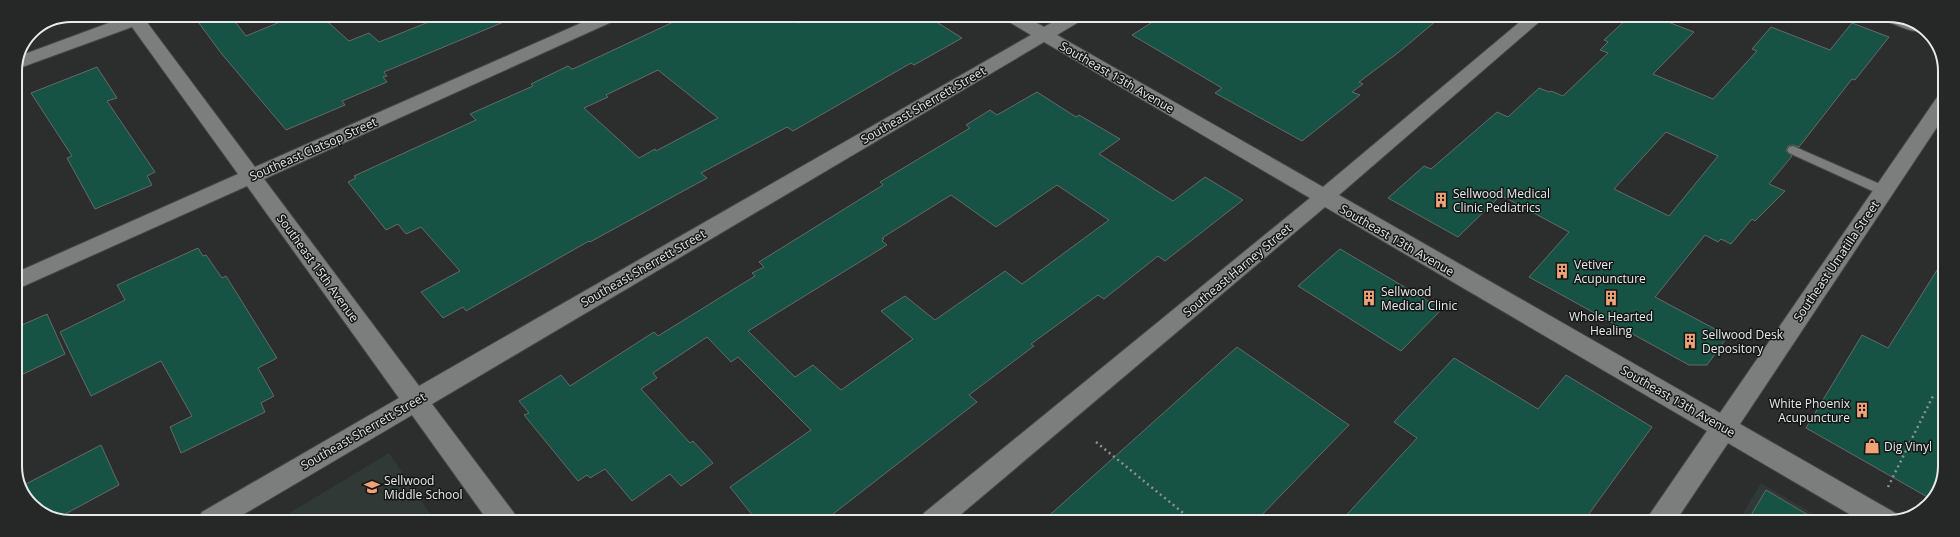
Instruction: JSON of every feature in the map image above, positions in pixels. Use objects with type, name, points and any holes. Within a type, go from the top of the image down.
[{"type":"street","points":[[24,60],[125,22]]},
{"type":"street","name":"Southeast 15th Avenue","points":[[142,22],[414,401],[500,515]]},
{"type":"street","name":"Southeast Clatsop Street","points":[[22,279],[597,22]]},
{"type":"street","name":"Southeast 13th Avenue","points":[[1022,22],[1876,515]]},
{"type":"street","name":"Southeast Sherrett Street","points":[[220,515],[1066,22]]},
{"type":"street","name":"Southeast Harney Street","points":[[941,515],[1324,197],[1531,22]]},
{"type":"street","name":"Southeast Umatilla Street","points":[[1665,515],[1938,110]]},
{"type":"lane","points":[[1792,150],[1884,191]]},
{"type":"path","points":[[1882,515],[1934,394]]},
{"type":"path","points":[[1096,442],[1186,515]]},
{"type":"shaded area","name":"Sellwood Middle School","points":[[389,453],[431,515],[286,515]]},
{"type":"shaded area","points":[[1761,483],[1815,515],[1742,515]]},
{"type":"building","points":[[198,22],[235,22],[246,36],[280,22],[328,22],[349,41],[369,33],[379,42],[429,22],[504,22],[384,72],[387,76],[383,77],[387,82],[342,101],[345,105],[286,130],[221,53]]},
{"type":"building","points":[[673,22],[937,22],[962,38],[914,65],[911,63],[793,131],[787,127],[701,173],[707,178],[590,242],[589,241],[466,311],[463,307],[443,318],[421,292],[460,271],[421,227],[406,234],[398,224],[386,230],[348,182],[356,178],[354,176],[476,120],[470,114],[533,86],[531,84],[568,66],[572,69]],"holes":[[[658,70],[718,118],[656,151],[655,149],[639,158],[584,108],[608,97],[606,95]]]},
{"type":"building","points":[[1153,22],[1435,22],[1399,52],[1359,82],[1363,84],[1352,92],[1360,95],[1302,141],[1215,93],[1222,88],[1132,35]]},
{"type":"building","points":[[1624,22],[1668,22],[1694,32],[1653,74],[1713,99],[1757,51],[1752,49],[1771,27],[1830,50],[1852,23],[1889,37],[1855,80],[1852,79],[1799,147],[1793,145],[1788,146],[1786,151],[1792,156],[1769,184],[1785,191],[1755,221],[1752,219],[1731,244],[1721,239],[1718,242],[1705,235],[1655,297],[1728,336],[1707,365],[1689,365],[1529,277],[1569,232],[1506,198],[1500,196],[1458,237],[1388,198],[1424,166],[1431,169],[1497,112],[1508,117],[1539,88],[1563,96],[1608,53],[1600,50],[1608,42],[1604,40]],"holes":[[[1666,132],[1718,156],[1669,216],[1614,189]]]},
{"type":"building","points":[[97,67],[117,98],[107,101],[155,172],[147,176],[152,185],[95,209],[67,158],[72,156],[31,93]]},
{"type":"building","points":[[1037,92],[1076,117],[1079,115],[1120,139],[1099,154],[1173,201],[1205,177],[1243,200],[1165,261],[1158,256],[1104,299],[1098,295],[1031,344],[1034,346],[969,395],[977,402],[832,515],[752,515],[730,487],[811,430],[738,357],[731,362],[707,337],[653,373],[657,378],[641,389],[690,443],[693,441],[713,463],[681,486],[670,474],[632,501],[605,469],[590,478],[587,475],[578,481],[524,415],[529,413],[519,401],[561,375],[570,386],[654,332],[658,336],[755,276],[752,273],[764,267],[759,262],[883,185],[880,182],[970,128],[966,125],[990,110],[997,115]],"holes":[[[1057,185],[1109,220],[1022,284],[1005,271],[935,320],[905,296],[881,311],[913,339],[841,390],[813,365],[795,377],[748,331],[887,245],[882,241],[884,239],[882,238],[951,195],[996,227]]]},
{"type":"building","points":[[198,248],[203,256],[206,255],[222,278],[226,276],[277,358],[258,368],[274,396],[261,403],[265,412],[181,453],[170,427],[192,416],[161,361],[91,396],[60,332],[125,300],[117,285]]},
{"type":"building","name":"Sellwood Medical Clinic","points":[[1340,249],[1442,309],[1401,351],[1298,286]]},
{"type":"building","points":[[1938,269],[1938,472],[1933,488],[1927,497],[1806,428],[1862,335],[1888,348]]},
{"type":"building","points":[[47,314],[65,354],[22,375],[22,325]]},
{"type":"building","points":[[1237,347],[1349,425],[1262,515],[1050,515]]},
{"type":"building","points":[[1454,358],[1538,409],[1566,375],[1652,427],[1588,515],[1346,515],[1417,438],[1394,422]]},
{"type":"building","points":[[101,445],[119,485],[64,515],[49,510],[36,501],[26,484]]},
{"type":"building","points":[[1766,490],[1808,515],[1751,515]]},
{"type":"place","name":"Sellwood Medical Clinic Pediatrics","points":[[1441,200]]},
{"type":"place","name":"Vetiver Acupuncture","points":[[1562,271]]},
{"type":"place","name":"Sellwood Medical Clinic","points":[[1369,298]]},
{"type":"place","name":"Whole Hearted Healing","points":[[1611,298]]},
{"type":"place","name":"Sellwood Desk Depository","points":[[1690,341]]},
{"type":"place","name":"White Phoenix Acupuncture","points":[[1862,410]]},
{"type":"place","name":"Dig Vinyl","points":[[1872,446]]},
{"type":"place","name":"Sellwood Middle School","points":[[372,487]]}]
